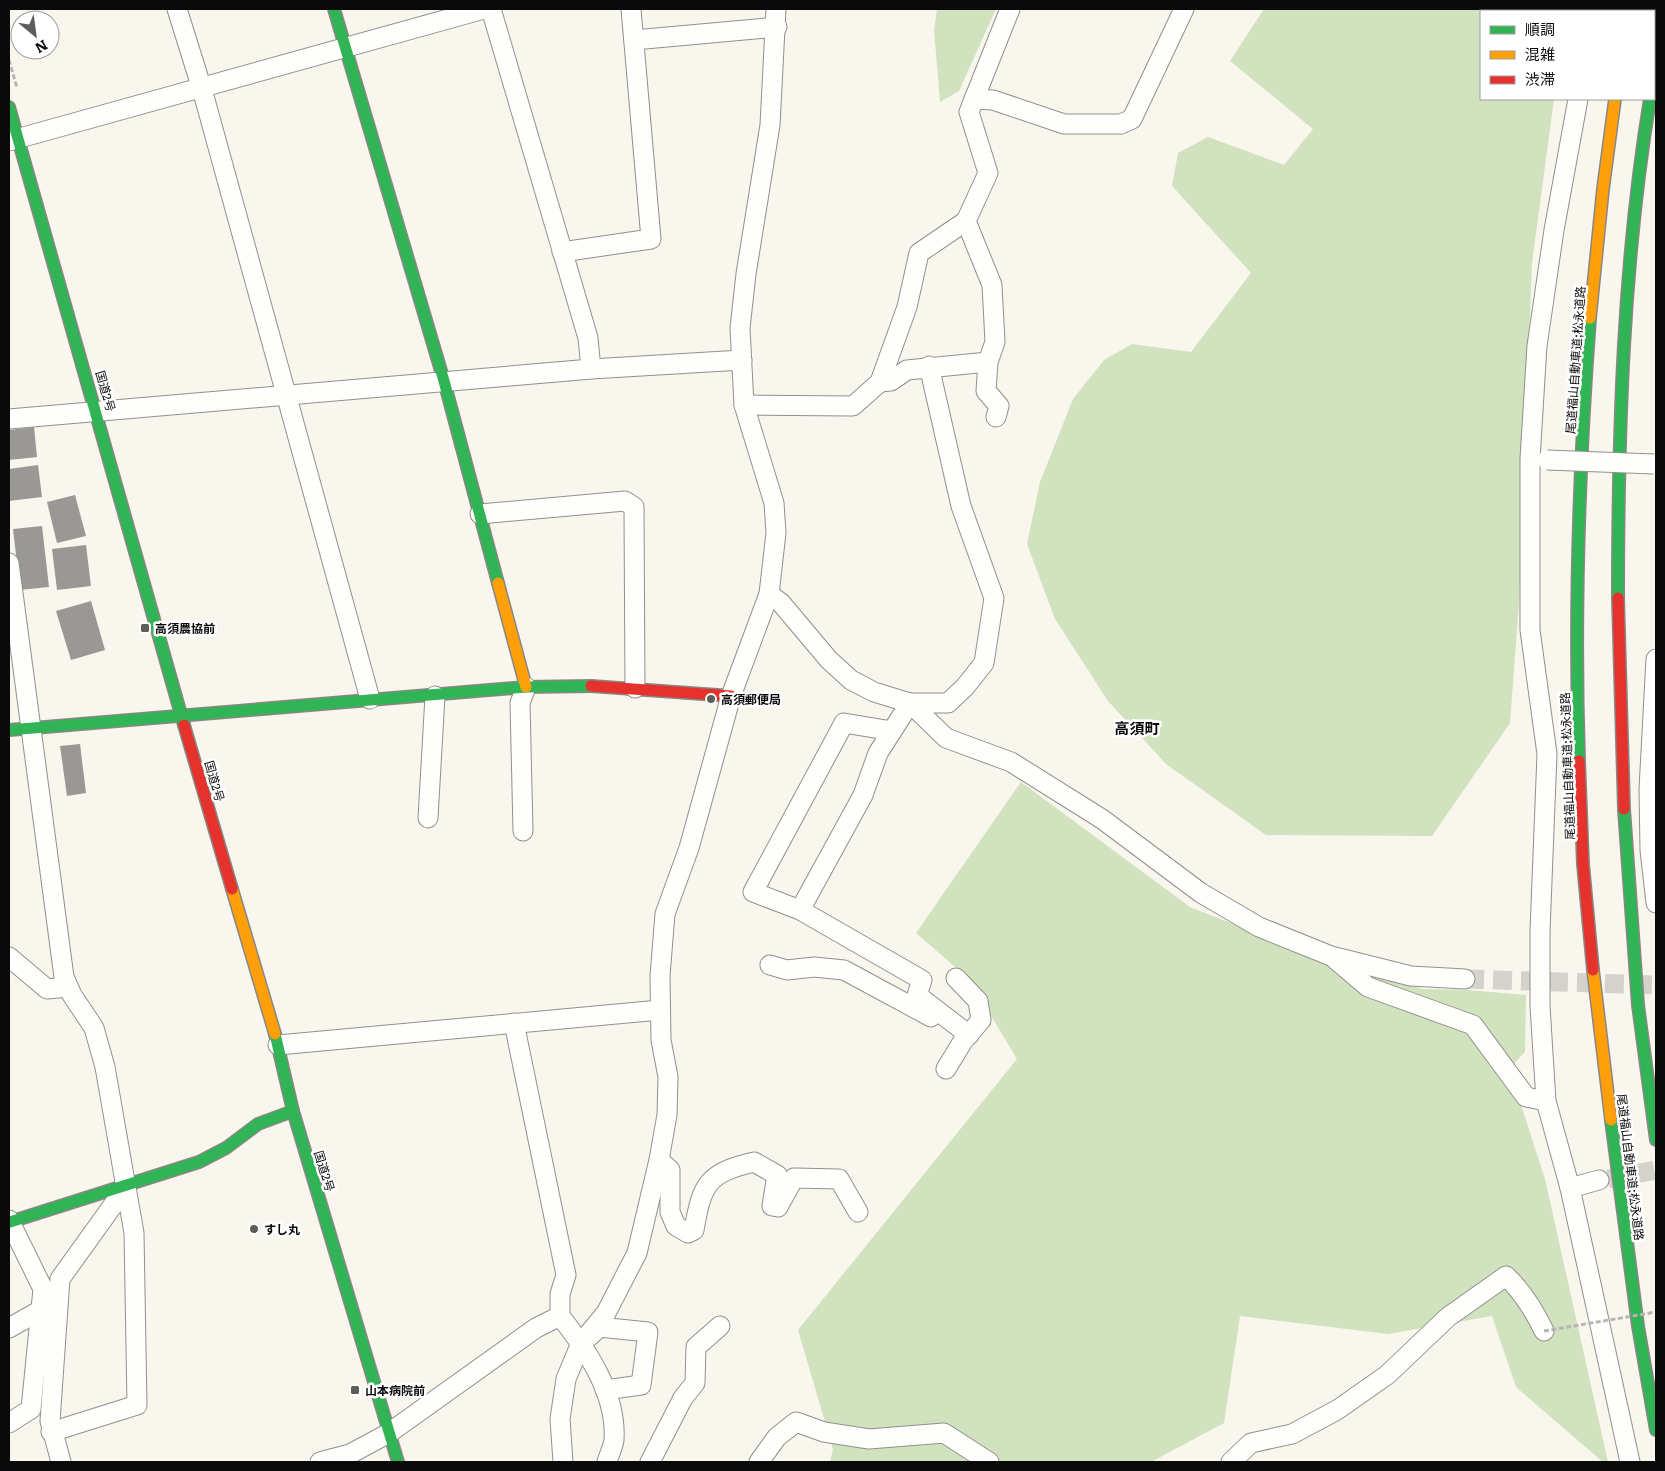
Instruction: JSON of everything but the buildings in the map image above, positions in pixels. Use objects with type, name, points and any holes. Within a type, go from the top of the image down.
[{"type":"main road","points":[[334,9],[444,381],[526,687]]},
{"type":"main road","name":"尾道福山自動車道;松永道路","points":[[1615,100],[1591,306],[1580,502],[1577,655],[1582,826],[1596,1008],[1625,1232],[1656,1430]]},
{"type":"main road","points":[[1650,100],[1644,135],[1626,308],[1619,500],[1618,653],[1624,819],[1638,1006],[1656,1140]]},
{"type":"main road","name":"国道2号","points":[[9,107],[14,140],[97,411],[182,717],[278,1045],[293,1111],[398,1462]]},
{"type":"main road","points":[[9,730],[526,687],[635,688],[731,696]]},
{"type":"main road","points":[[9,1222],[126,1188],[199,1162],[226,1148],[258,1124],[293,1111]]},
{"type":"street","points":[[177,9],[202,89],[370,699]]},
{"type":"street","points":[[14,140],[202,89],[345,46],[484,9]]},
{"type":"street","points":[[491,9],[588,338],[591,369]]},
{"type":"street","points":[[562,252],[651,239],[631,9]]},
{"type":"street","points":[[744,405],[853,406],[880,382],[906,307],[919,253],[966,221],[988,173],[969,112],[1010,9]]},
{"type":"street","points":[[974,99],[993,100],[1064,124],[1121,124],[1132,119],[1184,9]]},
{"type":"street","points":[[563,1462],[560,1418],[566,1379],[581,1343],[606,1313],[637,1253],[659,1160],[667,1115],[668,1077],[661,1040],[660,1010],[660,976],[665,914],[689,848],[731,696],[769,594],[776,533],[774,504],[744,405],[740,328],[746,274],[770,125],[776,18],[634,40]]},
{"type":"street","points":[[1578,100],[1554,230],[1537,346],[1538,459],[1530,630],[1547,754],[1540,931],[1540,1006],[1546,1101],[1570,1188],[1630,1462]]},
{"type":"street","points":[[966,221],[992,285],[995,342],[988,362],[986,391],[999,406],[996,417]]},
{"type":"street","points":[[9,419],[286,397],[591,369],[742,360]]},
{"type":"street","points":[[880,382],[891,381],[907,370],[929,366],[988,362]]},
{"type":"street","points":[[769,594],[781,603],[829,660],[851,680],[874,692],[910,703],[948,703],[965,687],[984,662],[994,598],[961,506],[929,366]]},
{"type":"street","points":[[1538,459],[1655,464]]},
{"type":"street","points":[[480,514],[625,501],[634,507],[635,688]]},
{"type":"street","points":[[9,563],[29,729],[64,977],[68,987],[94,1028],[105,1067],[134,1233],[137,1406],[51,1432]]},
{"type":"street","points":[[1656,659],[1649,789],[1650,850],[1656,903]]},
{"type":"street","points":[[522,831],[520,703],[526,687]]},
{"type":"street","points":[[428,818],[435,696]]},
{"type":"street","points":[[800,910],[863,794],[878,754],[910,703]]},
{"type":"street","points":[[910,703],[946,738],[1010,762],[1102,819],[1201,893],[1259,927],[1331,956],[1410,976],[1465,979]]},
{"type":"street","points":[[892,731],[844,723],[753,892],[800,910],[922,980],[917,995],[966,1038]]},
{"type":"street","points":[[844,970],[858,942]]},
{"type":"street","points":[[1331,956],[1368,987],[1473,1025],[1526,1097],[1546,1101]]},
{"type":"street","points":[[9,958],[47,989],[68,987]]},
{"type":"street","points":[[770,965],[787,970],[814,967],[844,970],[944,1024],[966,1038]]},
{"type":"street","points":[[946,1069],[966,1038],[981,1020],[978,1001],[956,978]]},
{"type":"street","points":[[278,1045],[660,1010]]},
{"type":"street","points":[[514,1023],[566,1275],[560,1294],[560,1316],[581,1343],[611,1404],[614,1440],[607,1462]]},
{"type":"street","points":[[659,1160],[670,1170],[670,1212],[676,1226],[688,1233],[694,1230],[704,1188],[714,1175],[754,1162],[777,1175],[772,1206],[778,1207],[794,1178],[839,1179],[858,1212]]},
{"type":"street","points":[[1570,1188],[1599,1180]]},
{"type":"street","points":[[61,1462],[51,1432],[50,1420],[60,1279],[126,1188]]},
{"type":"street","points":[[9,1222],[44,1289],[40,1310],[31,1409],[9,1423]]},
{"type":"street","points":[[1231,1462],[1251,1443],[1292,1434],[1337,1410],[1387,1375],[1448,1317],[1506,1276],[1520,1289],[1544,1331]]},
{"type":"street","points":[[9,1328],[40,1310]]},
{"type":"street","points":[[320,1462],[350,1454],[389,1432],[536,1328],[560,1316]]},
{"type":"street","points":[[650,1462],[683,1398],[695,1383],[696,1347],[720,1326]]},
{"type":"street","points":[[581,1343],[599,1327],[648,1332],[641,1385],[605,1390]]},
{"type":"street","points":[[759,1462],[777,1437],[796,1422],[824,1432],[869,1439],[944,1433],[989,1462]]},
{"type":"path","points":[[1544,1331],[1656,1312]]},
{"type":"green space","points":[[937,9],[996,9],[959,91],[940,102],[934,30]]},
{"type":"green space","points":[[1264,9],[1577,9],[1480,10],[1480,100],[1554,100],[1532,263],[1519,603],[1510,723],[1432,836],[1266,835],[1166,764],[1108,701],[1055,619],[1027,544],[1040,482],[1073,399],[1104,360],[1132,344],[1191,352],[1251,273],[1172,186],[1178,153],[1208,137],[1284,165],[1313,129],[1230,61]]},
{"type":"green space","points":[[1021,782],[1190,907],[1326,960],[1423,989],[1468,990],[1526,995],[1525,1052],[1500,1078],[1520,1102],[1545,1179],[1608,1462],[1603,1462],[1516,1387],[1492,1316],[1388,1334],[1240,1316],[1224,1423],[1151,1462],[830,1462],[833,1449],[798,1330],[1017,1059],[969,979],[916,933]]},
{"type":"tunnel","points":[[1465,979],[1656,985]]},
{"type":"tunnel","points":[[1608,1179],[1656,1170]]},
{"type":"traffic: fast","points":[[334,9],[444,381],[498,583]]},
{"type":"traffic: fast","points":[[1618,598],[1621,410],[1628,285],[1641,161],[1650,100]]},
{"type":"traffic: fast","points":[[9,107],[184,725]]},
{"type":"traffic: fast","points":[[1579,761],[1577,595],[1583,428],[1590,318]]},
{"type":"traffic: fast","points":[[9,730],[526,687],[591,686]]},
{"type":"traffic: fast","points":[[1624,809],[1638,1005],[1656,1140]]},
{"type":"traffic: fast","points":[[275,1034],[293,1111],[398,1462]]},
{"type":"traffic: fast","points":[[10,1222],[199,1162],[226,1148],[258,1124],[293,1111]]},
{"type":"traffic: fast","points":[[1611,1120],[1638,1326],[1656,1430]]},
{"type":"traffic: slow","points":[[1655,70],[1656,63]]},
{"type":"traffic: slow","points":[[1590,318],[1603,189],[1615,100]]},
{"type":"traffic: slow","points":[[498,583],[526,687]]},
{"type":"traffic: slow","points":[[232,889],[275,1034]]},
{"type":"traffic: slow","points":[[1593,970],[1611,1120]]},
{"type":"traffic: jam","points":[[1618,598],[1624,809]]},
{"type":"traffic: jam","points":[[591,686],[731,696]]},
{"type":"traffic: jam","points":[[184,725],[232,889]]},
{"type":"traffic: jam","points":[[1579,761],[1583,864],[1593,970]]},
{"type":"place","name":"高須農協前","points":[[145,628]]},
{"type":"place","name":"高須郵便局","points":[[711,699]]},
{"type":"place","name":"すし丸","points":[[254,1229]]},
{"type":"place","name":"山本病院前","points":[[355,1390]]},
{"type":"district","name":"高須町","points":[[1137,727]]}]
